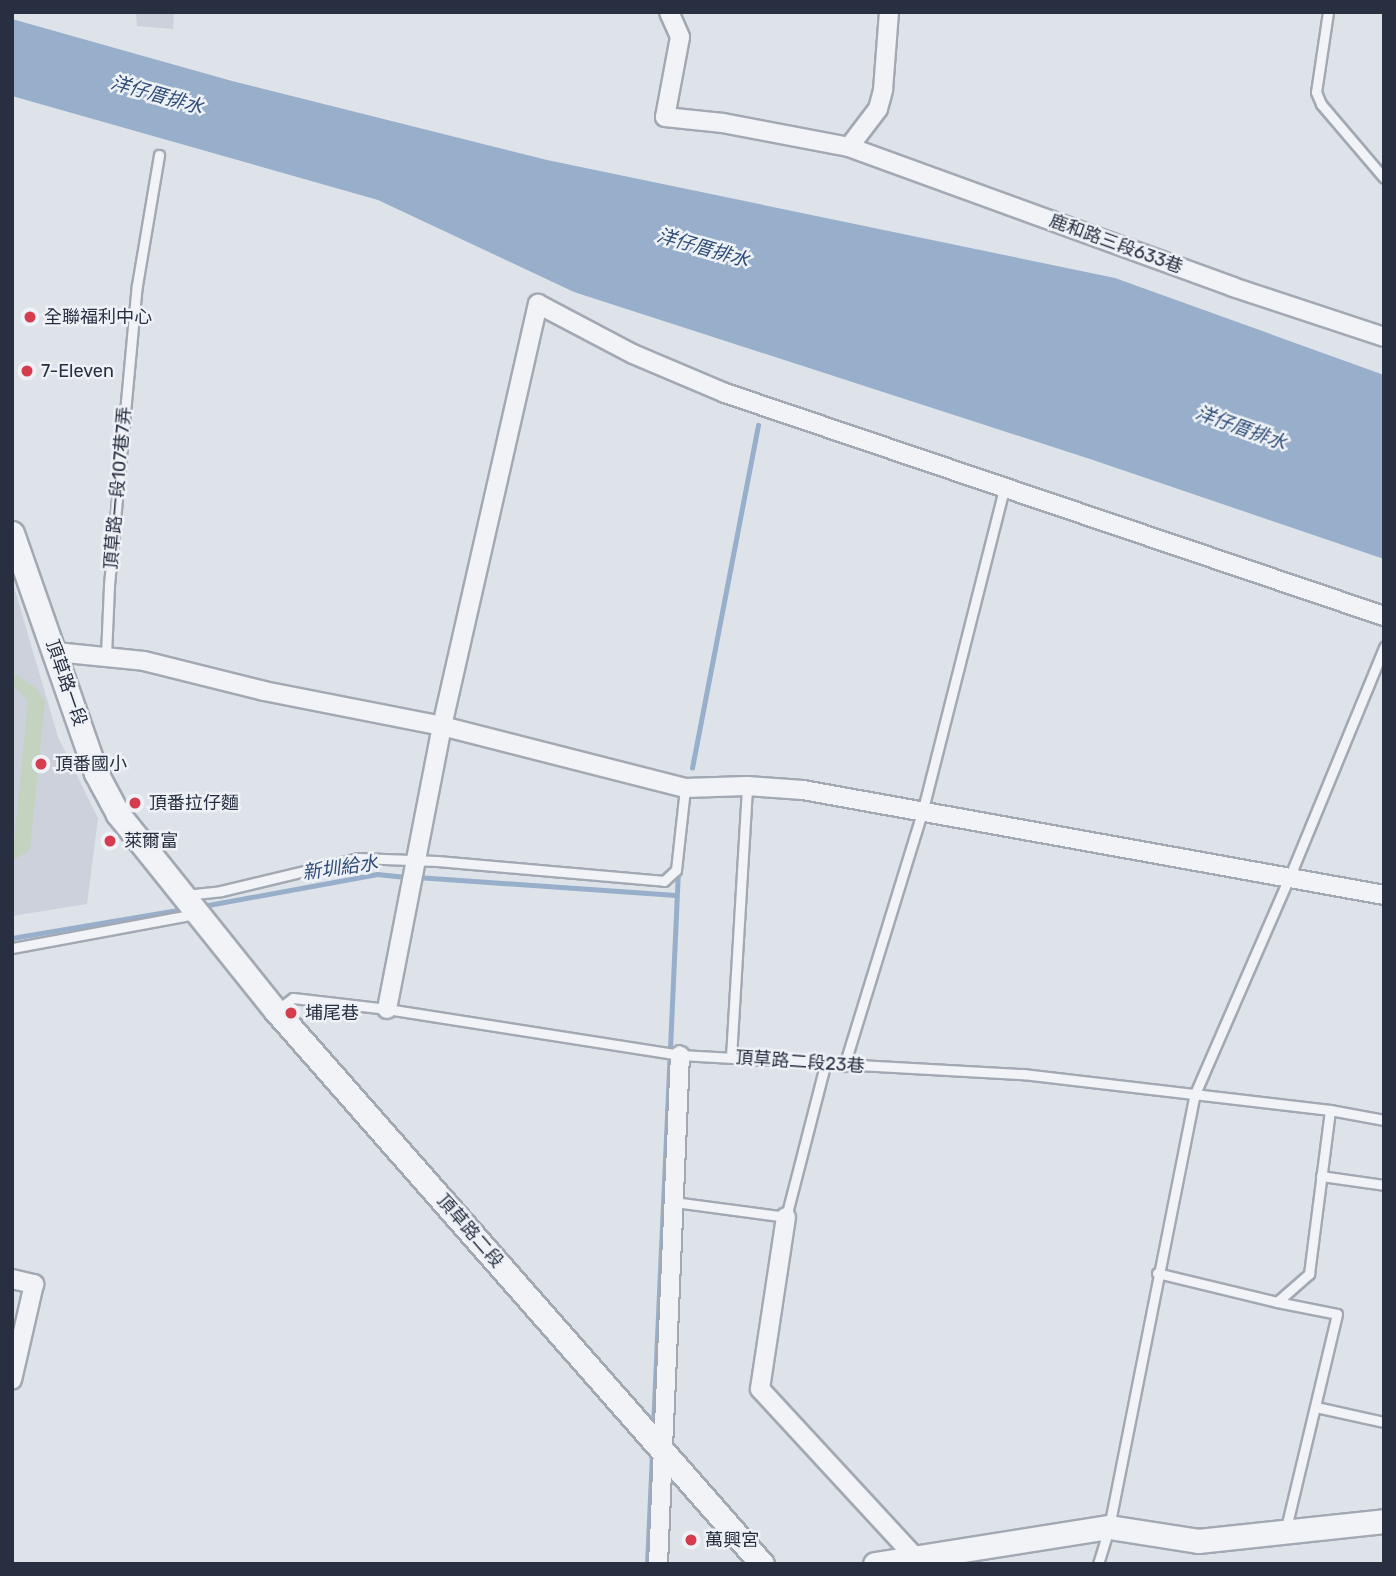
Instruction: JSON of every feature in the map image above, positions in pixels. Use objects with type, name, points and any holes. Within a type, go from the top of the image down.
[{"type":"street","name":"鹿和路三段633巷","points":[[669,12],[680,37],[665,117],[723,123],[849,147],[1233,288],[1384,337]]},
{"type":"street","points":[[849,147],[878,109],[881,100],[888,12]]},
{"type":"street","points":[[387,1009],[442,726],[538,304],[634,354],[725,393],[1004,488],[1171,541],[1384,616]]},
{"type":"street","name":"頂草路一段","points":[[12,533],[19,570],[57,652],[106,794],[118,814],[181,896]]},
{"type":"street","points":[[57,652],[106,655],[264,691],[442,726],[685,788],[747,786],[803,790],[923,809],[1384,895]]},
{"type":"street","name":"頂草路二段","points":[[181,896],[275,1011],[762,1564]]},
{"type":"street","points":[[658,1564],[680,1055]]},
{"type":"street","points":[[786,1217],[760,1389],[917,1559]]},
{"type":"street","points":[[12,1279],[34,1284],[12,1380]]},
{"type":"street","points":[[875,1564],[1109,1527],[1198,1541],[1384,1521]]},
{"type":"lane","points":[[1328,12],[1315,92],[1321,104],[1384,178]]},
{"type":"lane","name":"頂草路一段107巷7弄","points":[[106,655],[109,585],[138,285],[159,155]]},
{"type":"lane","points":[[844,1066],[923,809],[1004,488]]},
{"type":"lane","points":[[1098,1564],[1109,1527],[1194,1096],[1289,878],[1384,647]]},
{"type":"lane","points":[[731,1057],[747,786]]},
{"type":"lane","points":[[181,896],[221,891],[358,858],[415,860],[664,881],[676,870],[685,788]]},
{"type":"lane","points":[[12,948],[195,914]]},
{"type":"lane","name":"頂草路二段23巷","points":[[275,1011],[293,998],[387,1009],[680,1055],[1023,1074],[1331,1110],[1384,1120]]},
{"type":"lane","points":[[674,1202],[786,1217],[825,1065]]},
{"type":"lane","points":[[1277,1302],[1309,1274],[1331,1110]]},
{"type":"lane","points":[[1321,1176],[1384,1185]]},
{"type":"lane","points":[[1157,1273],[1337,1314],[1285,1533]]},
{"type":"lane","points":[[1316,1407],[1384,1422]]},
{"type":"shaded area","points":[[136,12],[174,12],[173,29],[137,26]]},
{"type":"shaded area","name":"頂番國小","points":[[12,580],[58,737],[98,818],[87,904],[12,916]]},
{"type":"green space","points":[[12,672],[37,689],[45,701],[30,850],[12,861],[28,701],[12,684]]},
{"type":"water","name":"洋仔厝排水","points":[[12,19],[232,81],[547,160],[1115,278],[1384,375],[1384,559],[1090,459],[574,292],[378,200],[12,96]]},
{"type":"waterway","points":[[692,768],[758,425]]},
{"type":"waterway","points":[[653,1427],[678,869]]},
{"type":"waterway","name":"新圳給水","points":[[203,906],[377,874],[408,877]]},
{"type":"waterway","name":"新圳給水","points":[[417,877],[675,895]]},
{"type":"waterway","name":"新圳給水","points":[[12,938],[184,909]]},
{"type":"waterway","points":[[647,1564],[652,1453]]},
{"type":"place","name":"全聯福利中心","points":[[30,317]]},
{"type":"place","name":"7-Eleven","points":[[27,371]]},
{"type":"place","name":"頂番國小","points":[[41,764]]},
{"type":"place","name":"頂番拉仔麵","points":[[135,803]]},
{"type":"place","name":"萊爾富","points":[[110,841]]},
{"type":"place","name":"埔尾巷","points":[[291,1013]]},
{"type":"place","name":"萬興宮","points":[[691,1540]]}]
